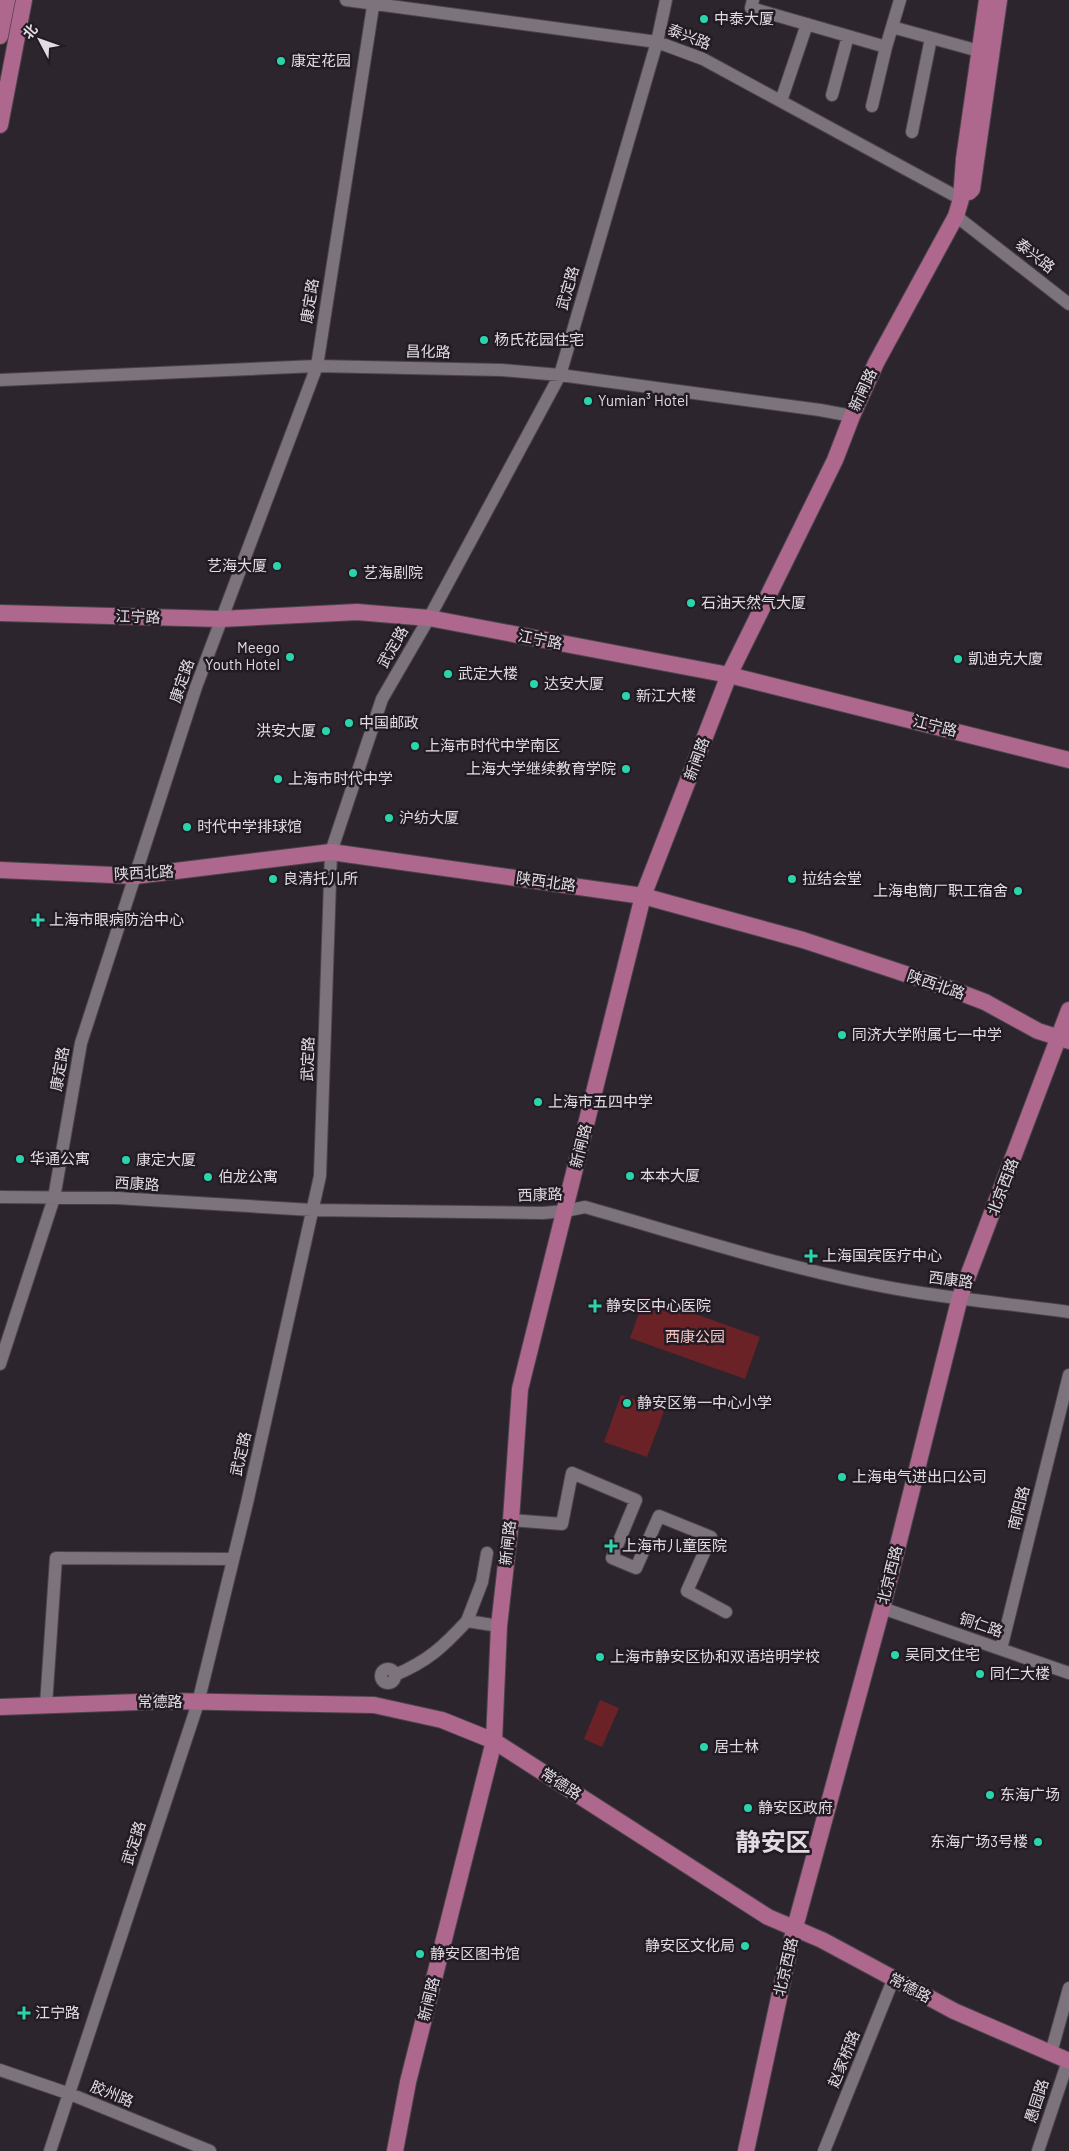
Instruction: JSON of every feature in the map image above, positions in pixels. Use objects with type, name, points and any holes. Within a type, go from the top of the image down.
[{"type":"main road","points":[[0,36],[7,0]]},
{"type":"main road","points":[[0,125],[24,0]]},
{"type":"main road","name":"新闸路","points":[[395,2151],[408,2082],[494,1741],[499,1626],[511,1520],[520,1389],[643,896],[729,675],[831,469],[876,363],[956,216],[961,199],[964,159],[987,0]]},
{"type":"main road","name":"新闸路","points":[[961,199],[972,189],[999,0]]},
{"type":"main road","name":"江宁路","points":[[0,613],[221,619],[357,612],[429,618],[729,675],[1069,760]]},
{"type":"main road","name":"陕西北路","points":[[0,870],[135,876],[331,852],[643,896],[803,940],[951,989],[986,1002],[1038,1031],[1064,1040]]},
{"type":"main road","name":"北京西路","points":[[746,2151],[795,1928],[882,1608],[960,1297],[1064,1040],[1069,1010]]},
{"type":"main road","name":"常德路","points":[[0,1706],[166,1701],[374,1705],[442,1720],[494,1741],[768,1917],[822,1940],[893,1980],[960,2014],[1068,2061]]},
{"type":"street","name":"泰兴路","points":[[346,0],[374,2],[657,42],[703,59],[961,199]]},
{"type":"street","name":"武定路","points":[[50,2151],[198,1703],[233,1559],[320,1176],[331,852],[377,709],[429,618],[560,375],[657,42],[666,0]]},
{"type":"street","points":[[753,0],[751,8],[886,47]]},
{"type":"street","points":[[872,106],[886,47],[900,0]]},
{"type":"street","name":"康定路","points":[[0,1364],[54,1198],[81,1043],[196,687],[317,366],[374,2]]},
{"type":"street","points":[[781,101],[808,24]]},
{"type":"street","points":[[892,27],[980,51]]},
{"type":"street","points":[[832,94],[848,36]]},
{"type":"street","points":[[912,132],[931,38]]},
{"type":"street","name":"泰兴路","points":[[956,216],[1069,304]]},
{"type":"street","name":"昌化路","points":[[0,380],[317,366],[502,370],[560,375],[811,408],[852,416]]},
{"type":"street","name":"西康路","points":[[0,1198],[117,1198],[312,1210],[543,1213],[585,1207],[779,1262],[915,1292],[1069,1312]]},
{"type":"street","name":"南阳路","points":[[1001,1649],[1069,1375]]},
{"type":"street","points":[[511,1520],[562,1524],[572,1473],[636,1500],[612,1558],[636,1568],[659,1516],[711,1537],[688,1591],[726,1612]]},
{"type":"street","points":[[394,1675],[415,1666],[440,1650],[467,1621],[482,1582],[487,1553]]},
{"type":"street","points":[[46,1704],[56,1558],[233,1559]]},
{"type":"street","name":"铜仁路","points":[[882,1608],[1069,1673]]},
{"type":"street","points":[[467,1621],[499,1626]]},
{"type":"street","name":"赵家桥路","points":[[824,2151],[893,1980]]},
{"type":"street","points":[[1051,2053],[1069,1988]]},
{"type":"street","name":"愚园路","points":[[1038,2151],[1068,2061]]},
{"type":"street","name":"胶州路","points":[[0,2070],[70,2094],[210,2151]]},
{"type":"green space","name":"西康公园","points":[[645,1296],[760,1337],[745,1379],[630,1338]]},
{"type":"green space","points":[[621,1395],[665,1409],[647,1457],[604,1442]]},
{"type":"green space","points":[[600,1700],[619,1708],[602,1747],[584,1739]]},
{"type":"place","name":"中泰大厦","points":[[704,19]]},
{"type":"place","name":"康定花园","points":[[281,61]]},
{"type":"place","name":"杨氏花园住宅","points":[[484,340]]},
{"type":"place","name":"Yumian³ Hotel","points":[[588,401]]},
{"type":"place","name":"艺海大厦","points":[[277,566]]},
{"type":"place","name":"艺海剧院","points":[[353,573]]},
{"type":"place","name":"石油天然气大厦","points":[[691,603]]},
{"type":"place","name":"Meego Youth Hotel","points":[[290,657]]},
{"type":"place","name":"凱迪克大廈","points":[[958,659]]},
{"type":"place","name":"武定大楼","points":[[448,674]]},
{"type":"place","name":"达安大厦","points":[[534,684]]},
{"type":"place","name":"新江大楼","points":[[626,696]]},
{"type":"place","name":"中国邮政","points":[[349,723]]},
{"type":"place","name":"洪安大厦","points":[[326,731]]},
{"type":"place","name":"上海市时代中学南区","points":[[415,746]]},
{"type":"place","name":"上海大学继续教育学院","points":[[626,769]]},
{"type":"place","name":"上海市时代中学","points":[[278,779]]},
{"type":"place","name":"沪纺大厦","points":[[389,818]]},
{"type":"place","name":"时代中学排球馆","points":[[187,827]]},
{"type":"place","name":"良清托儿所","points":[[273,879]]},
{"type":"place","name":"拉结会堂","points":[[792,879]]},
{"type":"place","name":"上海电筒厂职工宿舍","points":[[1018,891]]},
{"type":"place","name":"上海市眼病防治中心","points":[[38,920]]},
{"type":"place","name":"同济大学附属七一中学","points":[[842,1035]]},
{"type":"place","name":"上海市五四中学","points":[[538,1102]]},
{"type":"place","name":"华通公寓","points":[[20,1159]]},
{"type":"place","name":"康定大厦","points":[[126,1160]]},
{"type":"place","name":"本本大厦","points":[[630,1176]]},
{"type":"place","name":"伯龙公寓","points":[[208,1177]]},
{"type":"place","name":"上海国宾医疗中心","points":[[811,1256]]},
{"type":"place","name":"静安区中心医院","points":[[595,1306]]},
{"type":"place","name":"静安区第一中心小学","points":[[627,1403]]},
{"type":"place","name":"上海电气进出口公司","points":[[842,1477]]},
{"type":"place","name":"上海市儿童医院","points":[[611,1546]]},
{"type":"place","name":"吴同文住宅","points":[[895,1655]]},
{"type":"place","name":"上海市静安区协和双语培明学校","points":[[600,1657]]},
{"type":"place","name":"同仁大楼","points":[[980,1674]]},
{"type":"place","name":"居士林","points":[[704,1747]]},
{"type":"place","name":"东海广场","points":[[990,1795]]},
{"type":"place","name":"静安区政府","points":[[748,1808]]},
{"type":"place","name":"东海广场3号楼","points":[[1038,1842]]},
{"type":"place","name":"静安区文化局","points":[[745,1946]]},
{"type":"place","name":"静安区图书馆","points":[[420,1954]]},
{"type":"place","name":"江宁路","points":[[24,2013]]},
{"type":"district","name":"静安区","points":[[773,1842]]}]
